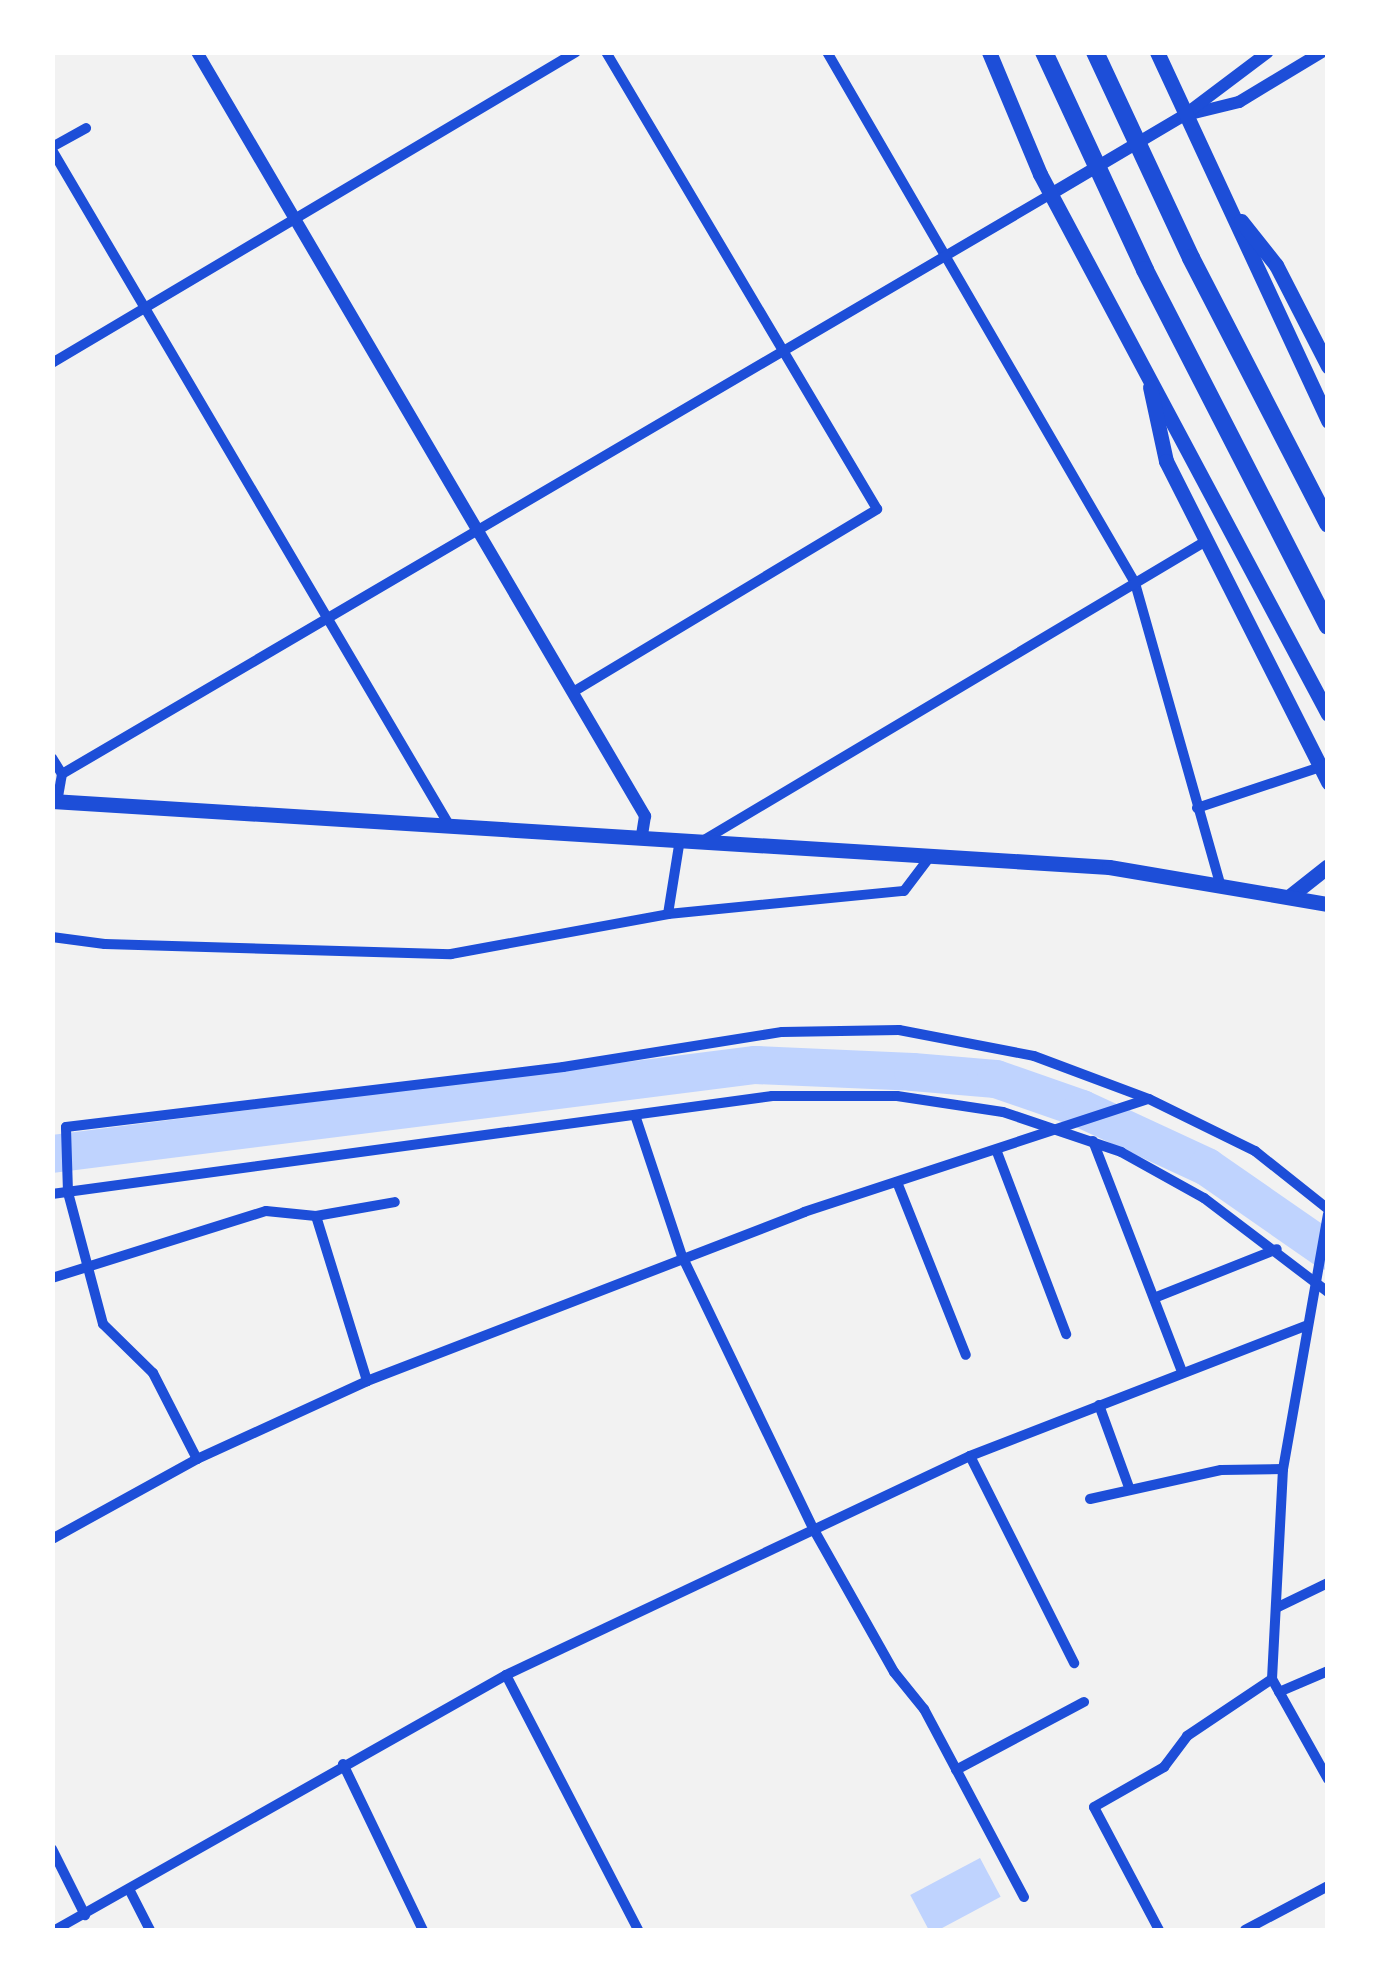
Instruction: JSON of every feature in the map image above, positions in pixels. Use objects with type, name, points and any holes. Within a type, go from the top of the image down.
[{"type":"highway","points":[[1044,52],[1145,270],[1328,626]]},
{"type":"highway","points":[[1096,52],[1190,258],[1328,524]]},
{"type":"main road","points":[[989,52],[1051,194],[1328,714]]},
{"type":"main road","points":[[1157,52],[1183,116],[1328,421]]},
{"type":"main road","points":[[1226,202],[1276,265],[1328,366]]},
{"type":"main road","points":[[1146,369],[1166,461],[1324,775]]},
{"type":"main road","points":[[54,801],[642,836],[927,860],[1109,867],[1328,904]]},
{"type":"main road","points":[[1290,896],[1328,866]]},
{"type":"street","points":[[52,363],[576,52]]},
{"type":"street","points":[[573,692],[877,509],[782,356],[606,52]]},
{"type":"street","points":[[828,52],[1135,583],[1221,886]]},
{"type":"street","points":[[54,801],[62,774],[332,621],[949,259],[1183,116],[1268,52]]},
{"type":"street","points":[[1183,116],[1239,102],[1322,52]]},
{"type":"street","points":[[203,55],[646,816],[642,836]]},
{"type":"street","points":[[86,128],[52,148],[448,823]]},
{"type":"street","points":[[703,841],[1206,541]]},
{"type":"street","points":[[52,758],[62,774]]},
{"type":"street","points":[[1197,808],[1324,775]]},
{"type":"street","points":[[668,914],[680,839]]},
{"type":"street","points":[[52,937],[452,954],[668,914],[904,891],[927,860]]},
{"type":"street","points":[[198,1459],[153,1373],[103,1324],[68,1188],[62,1134],[66,1127],[563,1067],[782,1032],[900,1030],[1034,1056],[1149,1099],[1255,1151],[1328,1212],[1283,1469],[1272,1680],[1328,1779]]},
{"type":"street","points":[[52,1194],[68,1188],[842,1092],[949,1103],[1068,1128],[1204,1198],[1277,1248],[1314,1285],[1328,1292]]},
{"type":"street","points":[[52,1539],[198,1459],[368,1381],[682,1256],[1149,1099]]},
{"type":"street","points":[[635,1115],[682,1256],[814,1530],[956,1770],[1024,1897]]},
{"type":"street","points":[[1094,1141],[1182,1372]]},
{"type":"street","points":[[997,1152],[1066,1334]]},
{"type":"street","points":[[898,1182],[966,1355]]},
{"type":"street","points":[[52,1278],[266,1211],[316,1216],[395,1202]]},
{"type":"street","points":[[316,1216],[368,1381]]},
{"type":"street","points":[[1154,1298],[1277,1248]]},
{"type":"street","points":[[55,1930],[506,1675],[970,1456],[1306,1326]]},
{"type":"street","points":[[1099,1405],[1130,1490]]},
{"type":"street","points":[[970,1456],[1074,1663]]},
{"type":"street","points":[[1090,1499],[1221,1470],[1283,1469]]},
{"type":"street","points":[[1276,1608],[1328,1583]]},
{"type":"street","points":[[1279,1692],[1328,1672]]},
{"type":"street","points":[[506,1675],[638,1930]]},
{"type":"street","points":[[1159,1930],[1094,1807],[1164,1767],[1187,1736],[1272,1680]]},
{"type":"street","points":[[956,1770],[1084,1702]]},
{"type":"street","points":[[343,1764],[423,1930]]},
{"type":"street","points":[[52,1849],[85,1915]]},
{"type":"street","points":[[1244,1930],[1328,1886]]},
{"type":"street","points":[[129,1889],[150,1930]]},
{"type":"water","points":[[980,1858],[1001,1897],[938,1930],[929,1930],[910,1895]]},
{"type":"waterway","points":[[52,1154],[755,1065],[913,1072],[996,1079],[1082,1109],[1207,1167],[1328,1251]]}]
